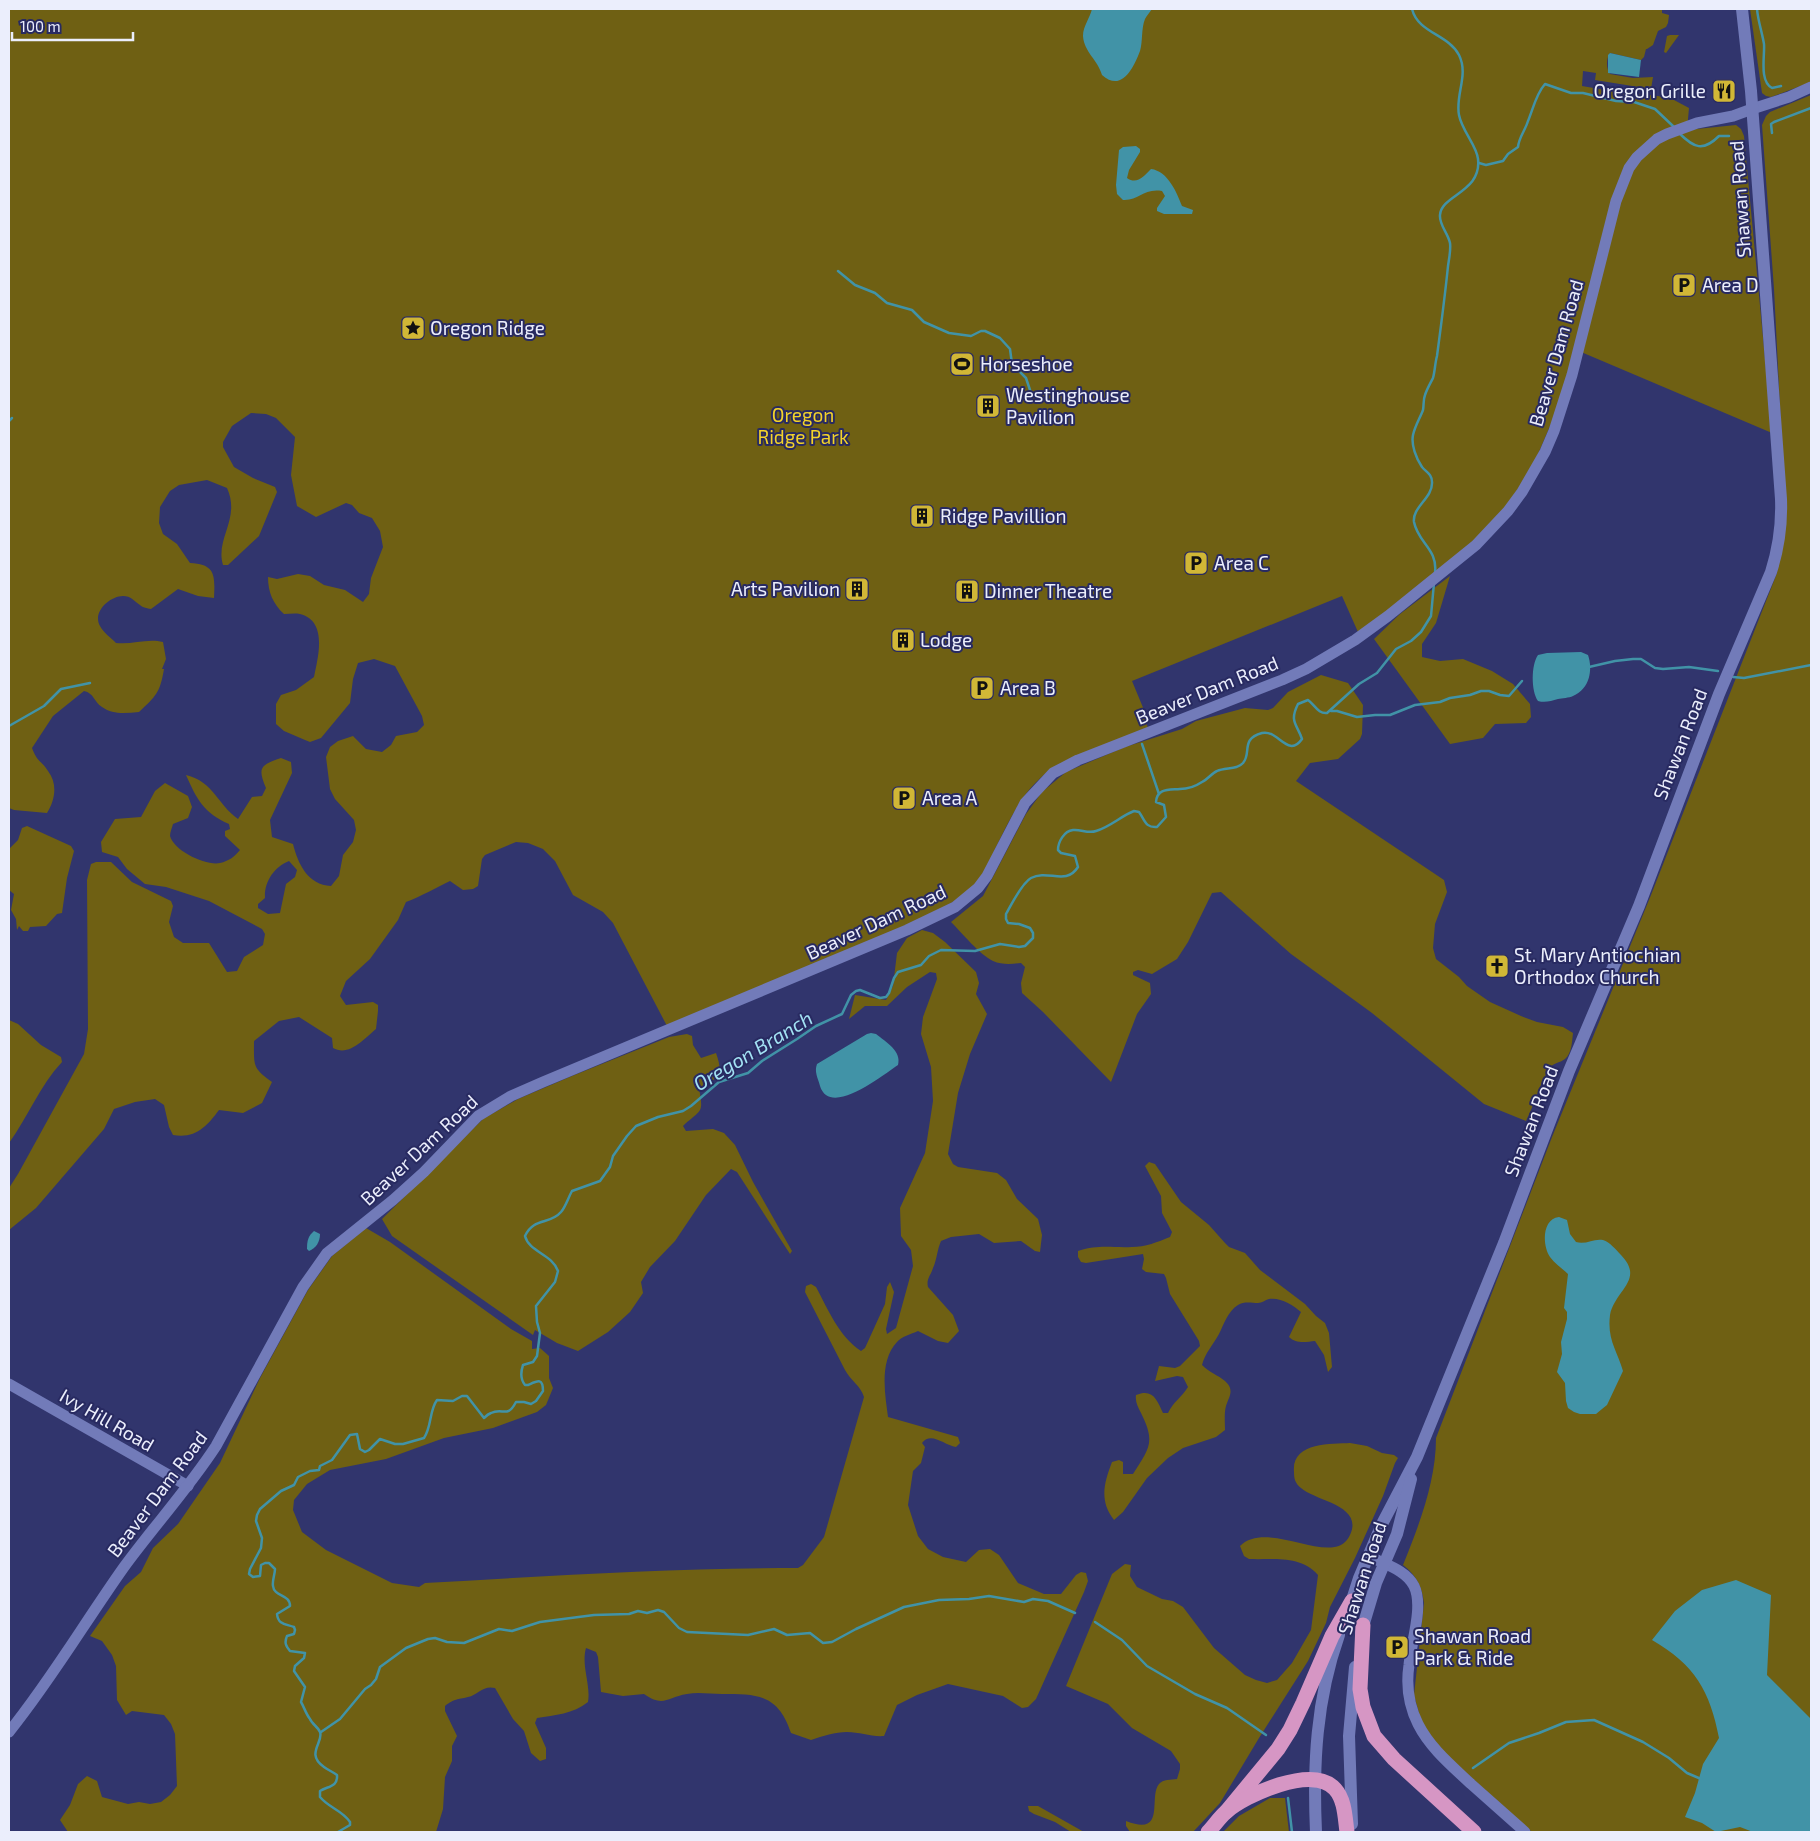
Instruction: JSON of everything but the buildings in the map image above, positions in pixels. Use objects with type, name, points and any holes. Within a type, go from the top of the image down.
[{"type":"highway","points":[[1208,1832],[1252,1782],[1282,1743],[1304,1704],[1332,1636],[1352,1601]]},
{"type":"highway","points":[[1363,1625],[1360,1689],[1363,1707],[1374,1736],[1394,1759],[1474,1832]]},
{"type":"highway","points":[[1226,1812],[1265,1789],[1314,1780],[1333,1786],[1338,1793],[1342,1802],[1347,1832]]},
{"type":"main road","name":"Shawan Road","points":[[1316,1832],[1314,1780],[1317,1728],[1327,1673],[1359,1578],[1390,1509],[1417,1457],[1504,1243],[1569,1071],[1639,906],[1719,694],[1771,572],[1777,552],[1781,528],[1781,499],[1752,110],[1742,9]]},
{"type":"main road","name":"Shawan Road","points":[[1352,1601],[1366,1576],[1381,1561],[1397,1534],[1417,1457]]},
{"type":"main road","name":"Shawan Road","points":[[1352,1832],[1349,1736],[1354,1671],[1363,1625],[1381,1561],[1390,1509]]},
{"type":"street","name":"Beaver Dam Road","points":[[9,1732],[46,1683],[124,1567],[188,1486],[216,1446],[315,1267],[327,1253],[418,1178],[478,1116],[511,1096],[907,930],[955,907],[978,888],[987,876],[1025,803],[1053,773],[1078,760],[1306,669],[1355,640],[1441,573],[1476,545],[1508,511],[1522,492],[1545,452],[1567,391],[1607,230],[1629,168],[1656,139],[1698,123],[1752,110],[1811,87]]},
{"type":"street","name":"Ivy Hill Road","points":[[9,1384],[188,1486]]},
{"type":"street","points":[[1381,1561],[1408,1577],[1414,1585],[1417,1595],[1416,1621],[1408,1665],[1408,1681],[1412,1709],[1426,1739],[1441,1755],[1526,1832]]},
{"type":"green space","name":"Oregon Ridge Park","points":[[9,9],[1662,9],[1662,13],[1669,15],[1668,23],[1666,27],[1658,31],[1653,45],[1646,49],[1641,60],[1610,53],[1607,61],[1610,74],[1633,78],[1653,77],[1651,89],[1595,80],[1596,73],[1583,71],[1582,86],[1658,96],[1674,100],[1689,108],[1687,130],[1736,125],[1741,129],[1744,136],[1772,433],[1574,349],[1559,405],[1532,468],[1505,508],[1474,542],[1388,610],[1358,632],[1342,596],[1132,681],[1149,722],[1146,722],[1148,728],[1051,769],[1041,777],[1018,805],[981,877],[963,895],[949,905],[900,929],[667,1026],[613,923],[603,912],[573,895],[555,861],[543,849],[528,843],[516,842],[485,855],[482,859],[478,886],[473,889],[463,890],[450,881],[406,902],[398,920],[370,959],[346,981],[340,996],[346,1005],[373,1002],[378,1005],[376,1029],[356,1046],[345,1050],[333,1048],[332,1038],[299,1017],[279,1021],[254,1041],[255,1065],[272,1082],[262,1103],[243,1113],[219,1110],[200,1130],[181,1136],[173,1135],[169,1127],[164,1105],[155,1099],[135,1102],[114,1109],[104,1129],[36,1208],[9,1230],[9,1188],[84,1054],[88,1029],[87,880],[91,864],[111,862],[132,882],[171,901],[173,906],[169,922],[174,937],[183,943],[209,943],[227,972],[237,971],[244,957],[263,945],[265,934],[262,929],[209,901],[166,887],[145,884],[127,869],[118,857],[102,852],[101,842],[115,819],[141,817],[155,791],[165,783],[188,796],[192,807],[188,818],[173,824],[170,836],[173,842],[184,852],[199,860],[214,863],[226,861],[240,850],[225,836],[225,831],[230,829],[229,824],[220,820],[202,805],[186,775],[195,778],[209,788],[238,819],[252,797],[262,796],[266,788],[262,775],[265,765],[281,758],[291,762],[292,773],[270,820],[272,837],[293,844],[301,866],[310,878],[323,885],[331,886],[339,876],[343,855],[353,842],[356,830],[354,820],[335,799],[330,789],[326,757],[330,747],[338,741],[353,736],[366,749],[382,752],[391,745],[396,736],[417,732],[424,725],[422,716],[395,666],[374,659],[358,663],[353,679],[350,703],[321,738],[310,742],[284,731],[276,724],[276,704],[281,695],[296,690],[314,677],[319,641],[315,624],[309,618],[300,614],[284,614],[277,606],[270,593],[268,577],[277,579],[298,574],[310,576],[324,585],[345,590],[363,602],[369,594],[371,578],[383,547],[380,531],[372,518],[359,513],[352,505],[346,503],[316,517],[297,506],[291,475],[295,437],[276,418],[266,414],[251,413],[232,426],[223,442],[223,447],[234,467],[253,478],[275,487],[277,492],[259,536],[228,565],[223,565],[221,555],[231,509],[231,499],[227,488],[207,480],[179,485],[170,491],[160,507],[159,523],[163,534],[177,544],[190,563],[199,564],[209,569],[214,578],[214,598],[198,596],[178,589],[151,609],[142,607],[130,598],[123,596],[108,602],[98,615],[100,626],[116,643],[163,642],[166,659],[162,669],[164,669],[161,684],[156,694],[139,712],[120,713],[106,710],[90,694],[84,691],[53,716],[32,748],[53,781],[52,803],[47,813],[9,808]],"holes":[[[289,861],[297,870],[295,877],[286,884],[280,913],[268,914],[258,908],[258,904],[265,898],[268,881],[279,867]]]},
{"type":"green space","points":[[1750,9],[1811,9],[1811,82],[1771,97],[1762,93]]},
{"type":"green space","points":[[1679,35],[1666,53],[1664,52],[1667,36]]},
{"type":"green space","points":[[1811,95],[1811,1832],[1532,1832],[1444,1752],[1422,1724],[1414,1695],[1424,1603],[1418,1581],[1403,1565],[1430,1487],[1436,1438],[1552,1137],[1651,895],[1777,573],[1783,466],[1774,289],[1762,125],[1770,112]]},
{"type":"green space","points":[[1450,576],[1436,623],[1422,644],[1422,657],[1440,661],[1463,659],[1492,671],[1513,684],[1530,704],[1531,717],[1526,723],[1495,724],[1483,738],[1450,744],[1374,639],[1400,614]]},
{"type":"green space","points":[[1321,675],[1348,683],[1363,705],[1362,734],[1360,739],[1338,759],[1310,763],[1296,781],[1444,880],[1447,892],[1435,924],[1433,948],[1436,959],[1459,977],[1467,986],[1490,1002],[1537,1022],[1563,1027],[1573,1033],[1569,1054],[1565,1059],[1552,1065],[1549,1069],[1526,1121],[1484,1104],[1372,1013],[1291,954],[1221,892],[1212,893],[1188,942],[1177,959],[1152,974],[1138,970],[1133,972],[1133,975],[1150,983],[1151,994],[1137,1014],[1111,1082],[1022,993],[1021,983],[1025,967],[1021,963],[1003,964],[993,961],[977,949],[951,922],[983,896],[1026,814],[1042,792],[1066,772],[1125,747],[1182,729],[1196,721],[1245,708],[1268,710],[1273,708],[1288,692]]},
{"type":"green space","points":[[27,826],[71,846],[74,851],[67,878],[62,913],[57,914],[46,926],[30,927],[28,931],[23,931],[19,926],[17,930],[16,919],[11,910],[14,894],[9,890],[9,849],[18,840],[22,828]]},
{"type":"green space","points":[[922,930],[933,933],[945,942],[976,972],[979,983],[976,994],[987,1014],[970,1054],[958,1093],[948,1154],[953,1164],[958,1167],[997,1173],[1006,1180],[1017,1199],[1038,1219],[1042,1235],[1040,1252],[1035,1251],[1021,1241],[994,1243],[979,1234],[951,1237],[941,1241],[928,1279],[928,1287],[953,1315],[959,1331],[948,1343],[938,1341],[918,1331],[897,1342],[891,1350],[885,1368],[888,1417],[958,1437],[960,1443],[956,1447],[934,1438],[929,1438],[922,1443],[925,1447],[921,1463],[913,1471],[908,1505],[918,1536],[928,1549],[943,1557],[966,1562],[979,1550],[990,1549],[999,1555],[1018,1583],[1044,1594],[1061,1594],[1076,1575],[1081,1572],[1086,1573],[1088,1581],[1084,1592],[1036,1699],[1028,1707],[1022,1708],[1003,1696],[948,1684],[917,1695],[897,1705],[884,1736],[843,1732],[811,1740],[791,1733],[780,1710],[765,1699],[756,1696],[695,1693],[661,1701],[644,1694],[623,1696],[601,1692],[598,1657],[596,1652],[586,1648],[585,1662],[589,1695],[588,1702],[570,1712],[537,1718],[535,1723],[546,1748],[546,1759],[540,1761],[531,1753],[524,1731],[513,1719],[495,1688],[484,1689],[472,1696],[454,1700],[445,1706],[445,1711],[457,1736],[452,1746],[452,1761],[445,1777],[443,1809],[436,1832],[68,1832],[60,1820],[70,1805],[78,1784],[87,1776],[97,1781],[102,1797],[128,1804],[161,1802],[177,1786],[175,1734],[171,1724],[164,1715],[132,1711],[126,1715],[117,1700],[116,1666],[112,1655],[102,1641],[90,1636],[125,1586],[141,1572],[153,1548],[178,1524],[220,1463],[260,1378],[308,1290],[332,1256],[366,1228],[390,1242],[511,1329],[532,1341],[532,1349],[540,1348],[549,1356],[549,1378],[553,1388],[546,1405],[537,1412],[493,1428],[444,1438],[386,1459],[330,1470],[307,1484],[294,1500],[293,1510],[302,1532],[326,1550],[392,1583],[419,1587],[425,1583],[658,1571],[798,1568],[803,1565],[824,1537],[864,1397],[845,1370],[805,1292],[806,1286],[811,1284],[816,1287],[840,1330],[861,1351],[865,1348],[885,1304],[887,1287],[890,1282],[894,1292],[886,1329],[887,1334],[896,1328],[913,1266],[911,1250],[901,1236],[900,1208],[925,1153],[933,1101],[931,1067],[921,1034],[923,1017],[937,979],[936,973],[930,972],[907,987],[887,1006],[865,1006],[849,1019],[855,995],[886,1000],[893,986],[897,953],[907,938]]},
{"type":"green space","points":[[9,1020],[18,1024],[41,1045],[61,1057],[62,1062],[47,1081],[9,1143]]},
{"type":"green space","points":[[687,1034],[692,1036],[693,1045],[701,1058],[716,1053],[720,1067],[715,1079],[699,1088],[700,1111],[683,1126],[686,1131],[713,1129],[724,1133],[735,1145],[753,1182],[792,1251],[790,1254],[737,1172],[731,1169],[706,1195],[675,1241],[650,1267],[641,1282],[643,1293],[630,1312],[608,1332],[578,1351],[557,1343],[535,1330],[533,1335],[392,1236],[382,1219],[483,1119],[518,1099],[572,1076],[669,1037]]},
{"type":"green space","points":[[1149,1162],[1155,1164],[1181,1202],[1209,1225],[1229,1247],[1245,1253],[1260,1270],[1305,1304],[1325,1323],[1329,1333],[1332,1367],[1328,1372],[1324,1355],[1315,1341],[1298,1342],[1289,1337],[1301,1312],[1294,1307],[1282,1300],[1273,1299],[1259,1303],[1238,1305],[1229,1314],[1202,1365],[1225,1381],[1230,1387],[1231,1390],[1225,1412],[1225,1430],[1216,1437],[1183,1448],[1168,1458],[1147,1478],[1123,1512],[1114,1520],[1106,1506],[1104,1492],[1112,1462],[1119,1460],[1123,1462],[1123,1474],[1133,1474],[1149,1445],[1146,1423],[1137,1404],[1136,1395],[1147,1393],[1154,1396],[1163,1413],[1168,1413],[1188,1387],[1183,1377],[1177,1376],[1155,1381],[1159,1366],[1175,1368],[1180,1366],[1200,1346],[1199,1341],[1170,1294],[1164,1274],[1146,1272],[1142,1269],[1143,1254],[1086,1263],[1081,1262],[1078,1257],[1078,1251],[1086,1249],[1142,1246],[1170,1237],[1172,1232],[1162,1213],[1161,1196],[1145,1166]]},
{"type":"green space","points":[[1350,1443],[1367,1446],[1398,1458],[1355,1558],[1330,1607],[1326,1623],[1308,1661],[1220,1803],[1193,1832],[1130,1832],[1126,1826],[1126,1821],[1139,1825],[1147,1824],[1152,1820],[1156,1790],[1159,1784],[1165,1780],[1177,1779],[1180,1764],[1171,1751],[1132,1728],[1108,1704],[1066,1686],[1112,1574],[1125,1564],[1131,1565],[1130,1576],[1137,1587],[1162,1599],[1173,1601],[1183,1607],[1214,1648],[1245,1675],[1267,1683],[1277,1680],[1292,1663],[1311,1630],[1318,1575],[1303,1564],[1295,1561],[1249,1559],[1244,1556],[1240,1546],[1252,1539],[1267,1537],[1330,1548],[1342,1544],[1350,1535],[1352,1525],[1350,1517],[1336,1505],[1308,1493],[1299,1486],[1296,1483],[1294,1472],[1295,1462],[1305,1450],[1323,1445]]},
{"type":"green space","points":[[1270,1798],[1285,1798],[1289,1832],[1223,1832],[1239,1816]]},
{"type":"green space","points":[[1028,1806],[1038,1806],[1084,1832],[1071,1832],[1055,1822],[1029,1811]]},
{"type":"shaded area","points":[[1092,9],[1152,9],[1144,23],[1141,47],[1137,57],[1131,70],[1121,80],[1109,80],[1102,75],[1086,47],[1083,32]]},
{"type":"shaded area","points":[[1610,53],[1641,60],[1639,77],[1608,73],[1608,55]]},
{"type":"shaded area","points":[[1136,146],[1140,149],[1140,152],[1129,170],[1127,178],[1134,181],[1143,177],[1151,169],[1157,171],[1167,178],[1182,206],[1193,210],[1192,214],[1164,214],[1157,211],[1165,196],[1162,191],[1150,191],[1128,200],[1123,200],[1117,194],[1119,150],[1123,147]]},
{"type":"shaded area","points":[[1581,652],[1588,655],[1590,666],[1589,678],[1583,689],[1570,697],[1543,702],[1538,701],[1534,691],[1533,678],[1534,665],[1538,655]]},
{"type":"shaded area","points":[[871,1033],[876,1034],[892,1047],[898,1055],[898,1065],[869,1084],[845,1096],[834,1098],[826,1095],[820,1086],[816,1070],[817,1064]]},
{"type":"shaded area","points":[[1559,1217],[1567,1220],[1570,1234],[1576,1242],[1606,1241],[1621,1255],[1628,1264],[1630,1271],[1626,1285],[1613,1306],[1609,1324],[1611,1338],[1623,1371],[1607,1405],[1596,1414],[1580,1414],[1568,1408],[1565,1383],[1557,1372],[1562,1354],[1561,1342],[1567,1319],[1567,1312],[1564,1308],[1568,1274],[1554,1262],[1547,1252],[1545,1233],[1549,1222]]},
{"type":"shaded area","points":[[314,1231],[320,1234],[319,1240],[316,1246],[309,1251],[307,1249],[308,1241]]},
{"type":"shaded area","points":[[1736,1580],[1771,1595],[1767,1675],[1811,1719],[1811,1832],[1753,1832],[1740,1827],[1716,1832],[1702,1823],[1685,1817],[1695,1793],[1703,1764],[1719,1738],[1711,1706],[1698,1681],[1679,1659],[1652,1640],[1675,1611],[1702,1590]]},
{"type":"waterway","name":"Oregon Branch","points":[[1412,9],[1420,23],[1448,42],[1459,55],[1463,70],[1458,108],[1459,115],[1478,159],[1478,170],[1474,179],[1447,202],[1442,208],[1440,215],[1441,222],[1449,239],[1450,254],[1434,375],[1425,395],[1423,410],[1413,435],[1413,447],[1418,460],[1432,479],[1429,493],[1416,512],[1414,522],[1419,535],[1434,558],[1435,573]]},
{"type":"waterway","points":[[1757,9],[1764,44],[1765,80],[1772,88],[1781,86]]},
{"type":"waterway","points":[[1479,163],[1486,165],[1503,161],[1508,154],[1518,147],[1537,97],[1545,84],[1571,93],[1583,93],[1616,101],[1634,102],[1655,109],[1674,127]]},
{"type":"waterway","points":[[1772,133],[1771,124],[1774,122],[1811,108]]},
{"type":"waterway","points":[[1679,133],[1689,142],[1699,146],[1708,144],[1719,136],[1729,136]]},
{"type":"waterway","points":[[838,271],[855,285],[875,293],[887,303],[912,310],[924,322],[949,333],[971,336],[985,331],[1000,338],[1010,349],[1012,364],[1026,378],[1031,393]]},
{"type":"waterway","points":[[9,421],[12,418]]},
{"type":"waterway","name":"Oregon Branch","points":[[338,1832],[350,1825],[350,1822],[320,1797],[320,1791],[332,1786],[336,1782],[337,1775],[324,1767],[316,1757],[315,1753],[321,1736],[320,1732],[307,1715],[301,1702],[305,1687],[294,1671],[295,1666],[304,1658],[305,1653],[290,1651],[286,1644],[286,1638],[294,1634],[294,1627],[283,1624],[277,1614],[290,1606],[289,1602],[274,1590],[275,1569],[269,1563],[261,1565],[260,1576],[253,1577],[249,1574],[261,1548],[262,1538],[256,1521],[260,1509],[281,1491],[294,1485],[298,1477],[310,1471],[319,1470],[320,1466],[332,1460],[350,1435],[357,1434],[360,1449],[365,1452],[380,1439],[395,1444],[403,1444],[424,1438],[434,1404],[437,1400],[453,1401],[462,1396],[467,1396],[484,1418],[495,1412],[510,1410],[516,1402],[531,1404],[536,1401],[543,1391],[542,1384],[539,1381],[525,1385],[523,1383],[522,1370],[523,1365],[533,1362],[537,1356],[540,1333],[536,1306],[555,1282],[558,1271],[551,1261],[531,1246],[525,1236],[537,1223],[557,1216],[572,1191],[600,1181],[610,1167],[613,1156],[636,1126],[658,1117],[683,1111],[719,1082],[748,1073],[762,1061],[816,1026],[842,1014],[851,995],[856,991],[860,990],[880,998],[886,997],[898,972],[921,965],[929,956],[941,950],[975,951],[1000,944],[1025,946],[1033,938],[1033,933],[1030,928],[1008,923],[1006,914],[1020,889],[1031,878],[1044,875],[1068,875],[1073,873],[1078,867],[1075,856],[1061,853],[1058,850],[1060,840],[1064,835],[1073,830],[1096,831],[1134,811],[1139,812],[1148,825],[1157,827],[1166,817],[1164,805],[1156,802],[1161,792],[1197,785],[1217,771],[1240,765],[1245,759],[1249,742],[1255,736],[1268,733],[1287,745],[1297,744],[1302,739],[1294,719],[1298,704],[1308,700],[1319,711],[1327,713],[1359,684],[1377,673],[1396,649],[1411,641],[1421,632],[1431,616],[1434,583]]},
{"type":"waterway","points":[[1589,667],[1615,661],[1641,659],[1655,668],[1689,667],[1718,671]]},
{"type":"waterway","points":[[1733,677],[1744,678],[1811,665]]},
{"type":"waterway","points":[[1331,711],[1357,717],[1390,715],[1415,705],[1440,702],[1481,691],[1509,696],[1522,681]]},
{"type":"waterway","points":[[9,726],[44,706],[61,689],[90,683]]},
{"type":"waterway","points":[[1142,744],[1159,794]]},
{"type":"waterway","points":[[321,1732],[340,1719],[365,1689],[371,1685],[376,1679],[380,1667],[406,1648],[428,1639],[435,1638],[447,1642],[464,1643],[499,1629],[512,1631],[540,1622],[594,1615],[629,1614],[638,1611],[647,1613],[658,1610],[664,1612],[679,1628],[687,1632],[748,1635],[774,1629],[787,1635],[810,1633],[823,1643],[832,1642],[904,1607],[939,1600],[989,1596],[1024,1602],[1033,1599],[1048,1601],[1075,1613]]},
{"type":"waterway","points":[[1095,1622],[1122,1640],[1147,1666],[1195,1694],[1227,1708],[1266,1735]]},
{"type":"waterway","points":[[1473,1768],[1509,1743],[1566,1722],[1594,1720],[1643,1742],[1669,1758],[1687,1773],[1701,1779]]},
{"type":"waterway","points":[[1288,1798],[1292,1832]]},
{"type":"place","name":"Oregon Grille","points":[[1724,91]]},
{"type":"place","name":"Area D","points":[[1684,285]]},
{"type":"place","name":"Oregon Ridge","points":[[413,328]]},
{"type":"place","name":"Horseshoe","points":[[962,364]]},
{"type":"place","name":"Westinghouse Pavilion","points":[[988,406]]},
{"type":"place","name":"Ridge Pavillion","points":[[922,516]]},
{"type":"place","name":"Area C","points":[[1196,563]]},
{"type":"place","name":"Arts Pavilion","points":[[857,589]]},
{"type":"place","name":"Dinner Theatre","points":[[967,591]]},
{"type":"place","name":"Lodge","points":[[903,640]]},
{"type":"place","name":"Area B","points":[[982,688]]},
{"type":"place","name":"Area A","points":[[904,798]]},
{"type":"place","name":"St. Mary Antiochian Orthodox Church","points":[[1497,966]]},
{"type":"place","name":"Shawan Road Park & Ride","points":[[1397,1647]]}]
